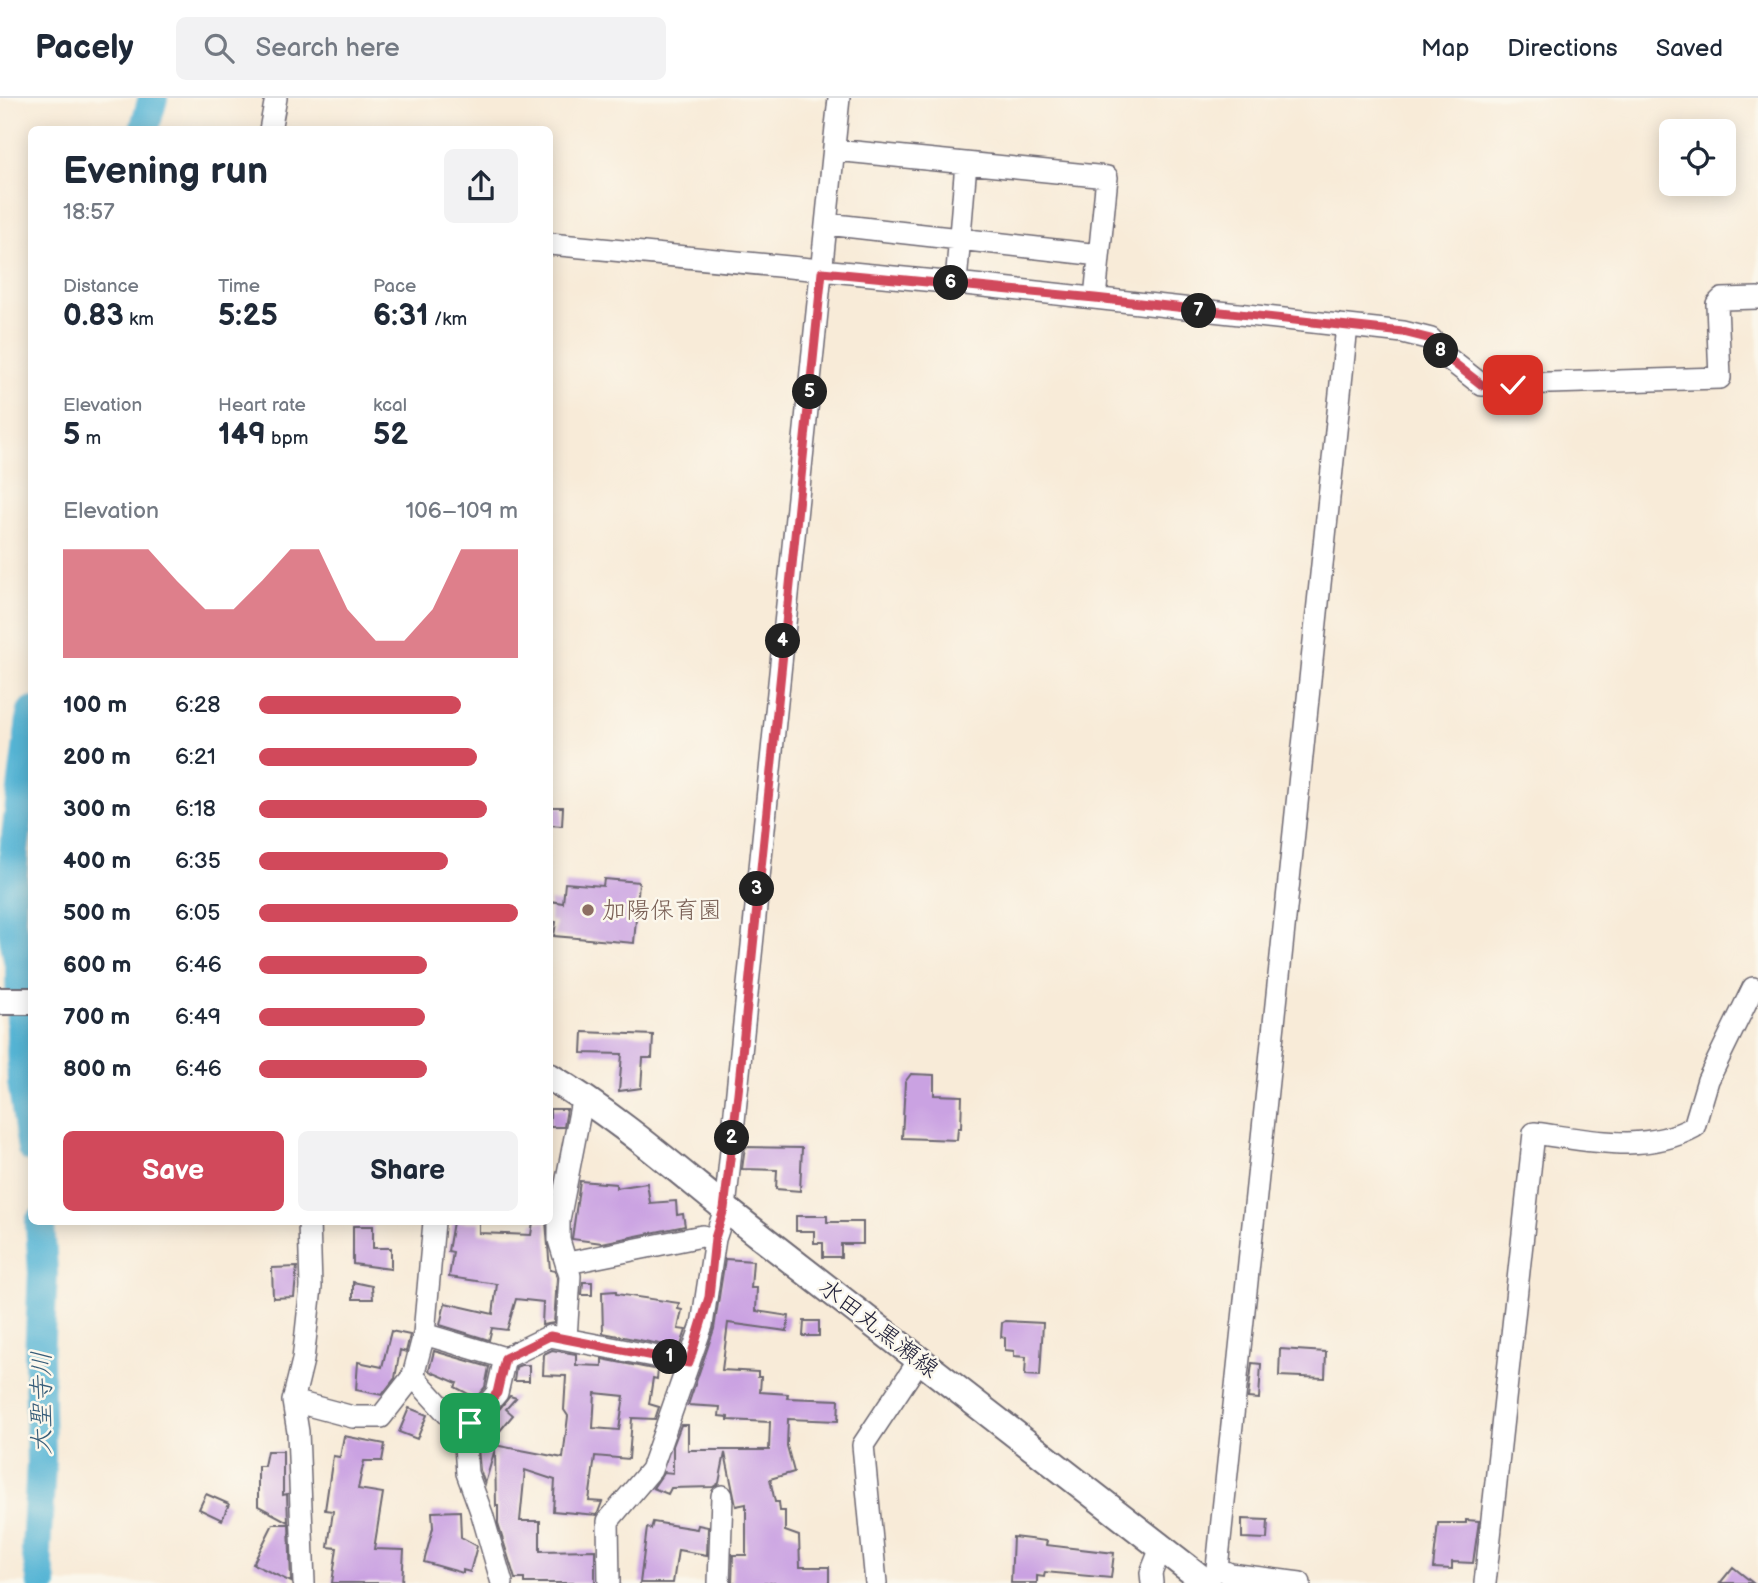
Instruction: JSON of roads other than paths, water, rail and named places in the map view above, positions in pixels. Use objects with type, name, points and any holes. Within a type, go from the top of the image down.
[{"type":"main road","points":[[0,1001],[28,1001]]},
{"type":"main road","name":"水田丸黒瀬線","points":[[553,1079],[583,1096],[638,1136],[724,1209],[1161,1548],[1210,1578]]},
{"type":"street","points":[[271,126],[276,98]]},
{"type":"street","points":[[609,1583],[608,1521],[651,1470],[709,1297],[715,1238],[724,1209],[839,98]]},
{"type":"street","points":[[835,150],[1107,177],[1095,298]]},
{"type":"street","points":[[956,283],[967,163]]},
{"type":"street","points":[[827,224],[1099,255]]},
{"type":"street","points":[[553,244],[956,283],[1403,332],[1431,339],[1445,356],[1482,385],[1720,378],[1717,304],[1722,299],[1758,298]]},
{"type":"street","points":[[1300,1583],[1230,1574],[1210,1578],[1347,326]]},
{"type":"street","points":[[1485,1583],[1534,1133],[1642,1144],[1669,1138],[1694,1126],[1708,1080],[1753,988]]},
{"type":"street","points":[[566,1338],[568,1263],[559,1240],[559,1220],[583,1096]]},
{"type":"street","points":[[304,1583],[298,1432],[293,1401],[303,1360],[311,1286],[309,1225]]},
{"type":"street","points":[[293,1401],[353,1417],[381,1417],[413,1376],[424,1334],[434,1225]]},
{"type":"street","points":[[568,1263],[702,1236],[715,1238]]},
{"type":"street","points":[[424,1334],[505,1358],[550,1336],[689,1363]]},
{"type":"street","points":[[464,1432],[497,1393],[505,1358]]},
{"type":"street","points":[[876,1583],[863,1445],[920,1359]]},
{"type":"street","points":[[413,1376],[464,1432],[467,1473],[502,1583]]},
{"type":"street","points":[[719,1583],[722,1496]]},
{"type":"street","points":[[1152,1583],[1151,1573],[1161,1548]]},
{"type":"waterway","name":"大聖寺川","points":[[145,126],[153,98]]},
{"type":"waterway","name":"大聖寺川","points":[[28,743],[14,852],[11,920],[20,969],[22,1081],[28,1121]]},
{"type":"waterway","name":"大聖寺川","points":[[40,1225],[43,1273],[39,1356],[41,1465],[36,1550],[42,1583]]},
{"type":"place","name":"加陽保育園","points":[[588,910]]}]
